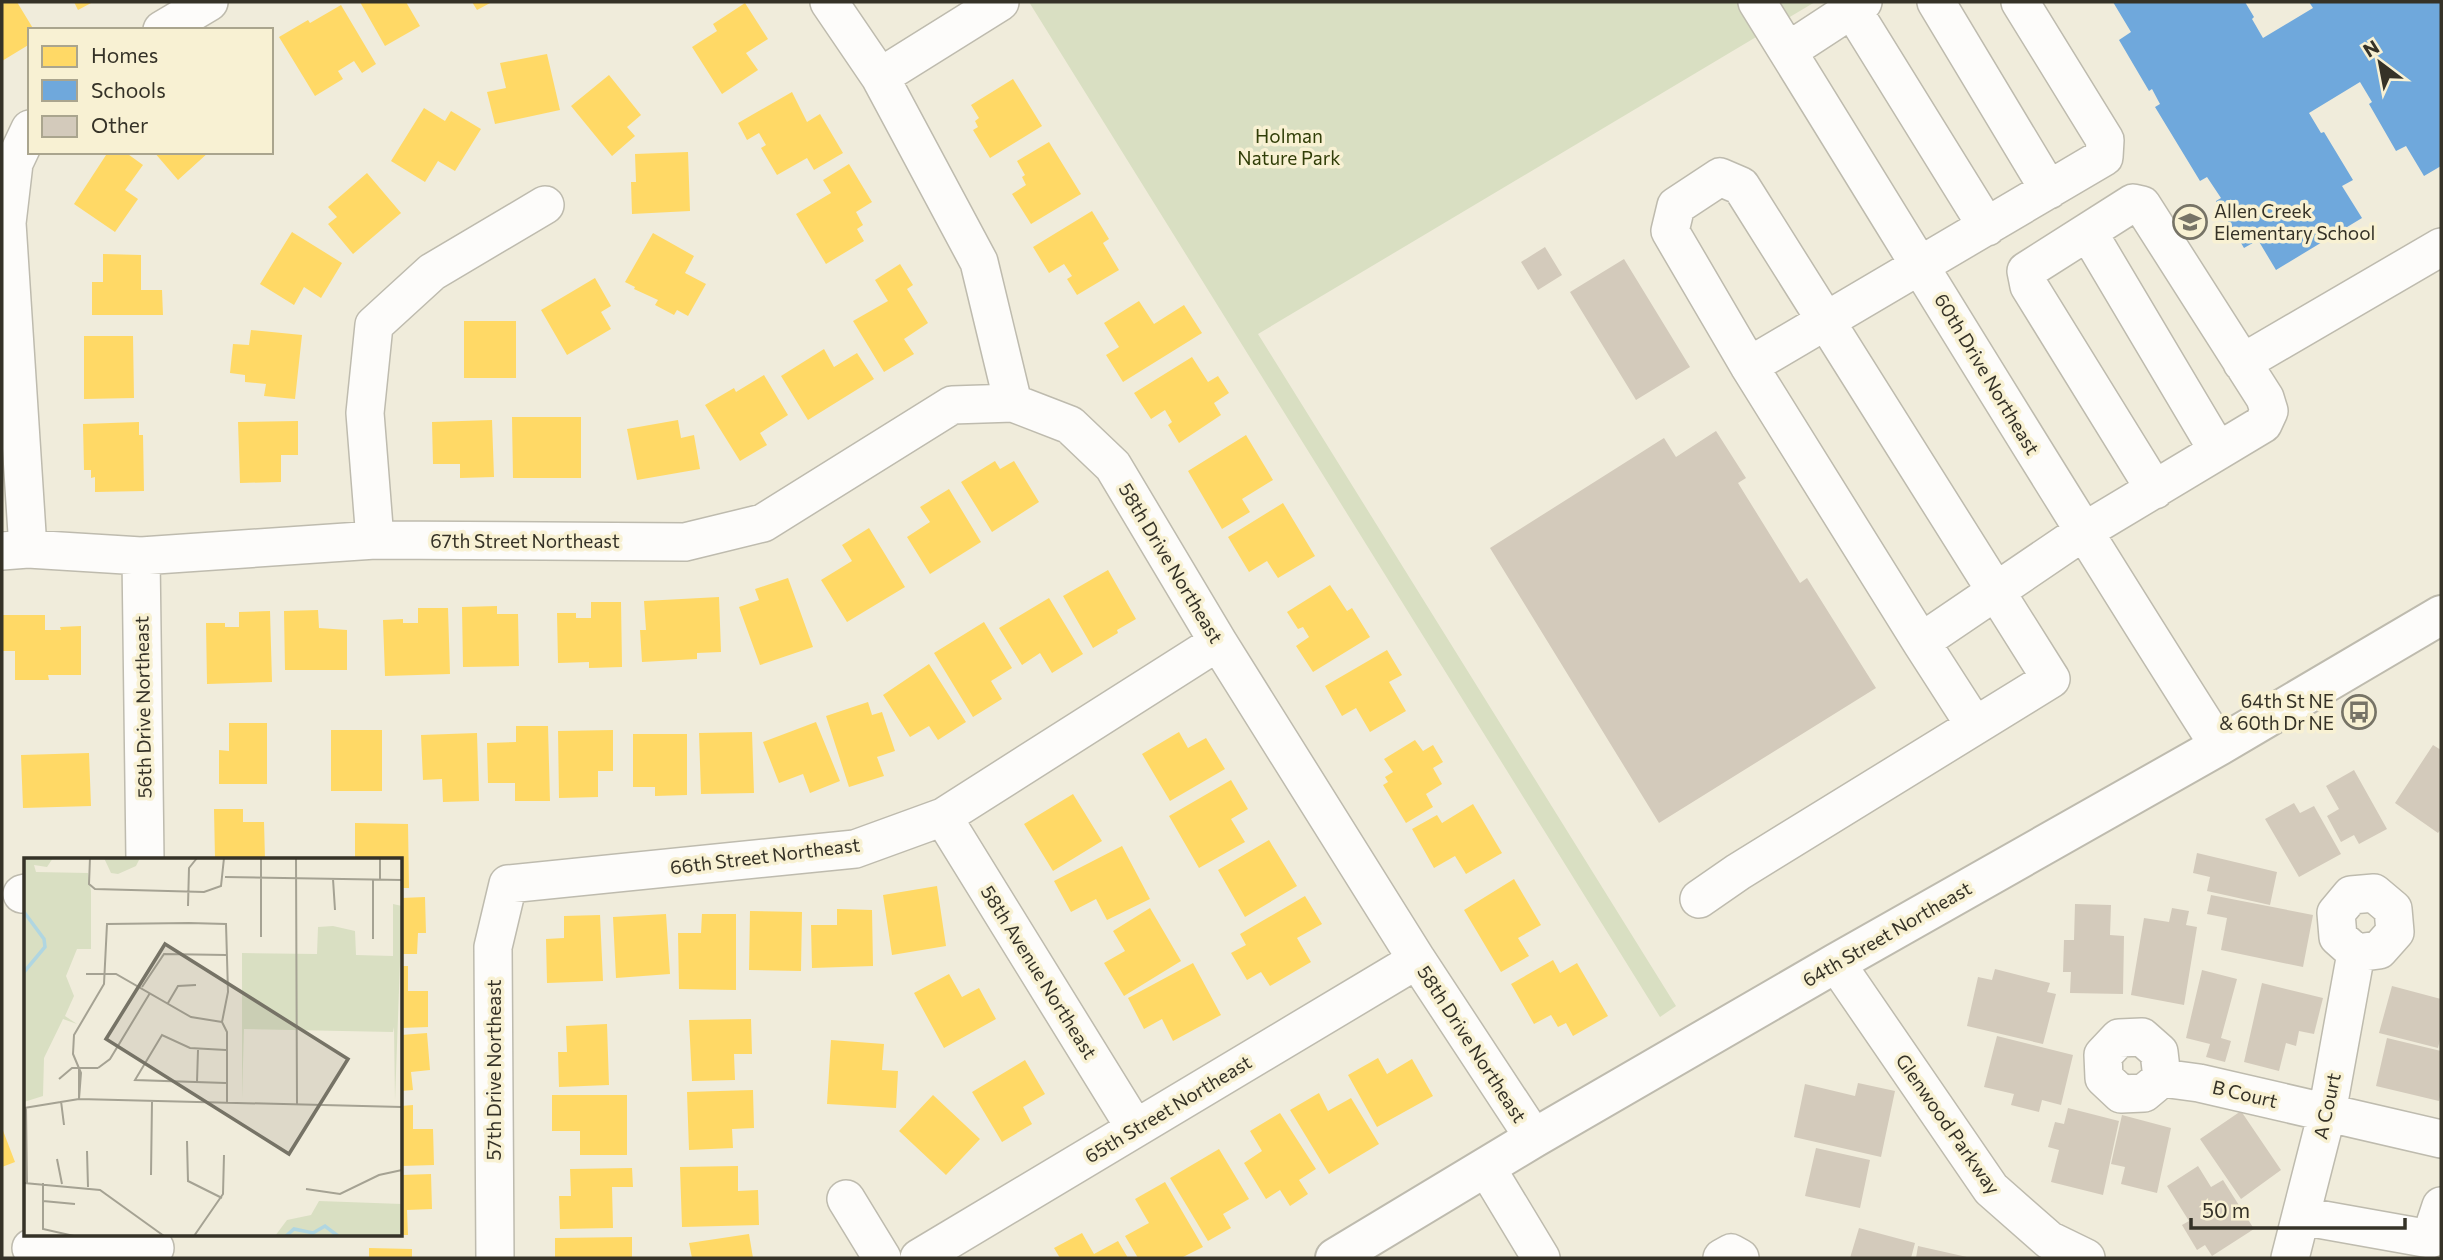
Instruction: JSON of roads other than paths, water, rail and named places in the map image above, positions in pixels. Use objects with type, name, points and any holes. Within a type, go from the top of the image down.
[{"type":"main road","name":"64th Street Northeast","points":[[1335,1258],[1836,962],[2219,746],[2441,615]]},
{"type":"street","points":[[165,28],[209,2]]},
{"type":"street","points":[[829,2],[880,77],[979,262],[1013,403]]},
{"type":"street","points":[[880,77],[1000,2]]},
{"type":"street","name":"60th Drive Northeast","points":[[1757,2],[2082,532],[2219,746]]},
{"type":"street","points":[[1936,2],[2049,190]]},
{"type":"street","points":[[1749,366],[2104,157],[2105,140],[2020,2]]},
{"type":"street","points":[[1788,51],[1858,5],[1987,227]]},
{"type":"street","points":[[15,550],[4,223],[14,163],[28,133]]},
{"type":"street","points":[[1699,899],[1738,872],[1975,726],[2051,678],[1741,186],[1720,177],[1676,206],[1670,231],[1749,366],[1975,726]]},
{"type":"street","points":[[1921,642],[2082,532],[2155,490],[2263,424],[2269,411],[2265,398],[2142,205],[2133,203],[2026,271],[2029,286],[2155,490]]},
{"type":"street","points":[[375,540],[365,413],[374,325],[432,272],[545,205]]},
{"type":"street","points":[[2088,232],[2218,451]]},
{"type":"street","points":[[2242,363],[2441,247]]},
{"type":"street","name":"67th Street Northeast","points":[[15,550],[141,556],[375,540],[685,542],[762,523],[951,405],[1013,403]]},
{"type":"street","name":"58th Drive Northeast","points":[[1013,403],[1070,425],[1113,466],[1218,642],[1417,960],[1534,1138]]},
{"type":"street","name":"56th Drive Northeast","points":[[141,556],[145,858]]},
{"type":"street","name":"66th Street Northeast","points":[[508,884],[855,849],[943,817],[1218,642]]},
{"type":"street","name":"58th Avenue Northeast","points":[[943,817],[1135,1128]]},
{"type":"street","name":"57th Drive Northeast","points":[[495,1258],[493,947],[508,884]]},
{"type":"street","name":"A Court","points":[[2290,1258],[2327,1113],[2356,953]]},
{"type":"street","name":"65th Street Northeast","points":[[919,1258],[1417,960]]},
{"type":"street","name":"Glenwood Parkway","points":[[1836,962],[1991,1189],[2049,1240],[2086,1258]]},
{"type":"street","name":"B Court","points":[[2162,1078],[2199,1083],[2441,1139]]},
{"type":"street","points":[[1486,1167],[1541,1258]]},
{"type":"street","points":[[846,1199],[882,1258]]},
{"type":"street","points":[[2301,1216],[2430,1239],[2441,1206]]},
{"type":"street","points":[[31,1248],[155,1247]]},
{"type":"street","points":[[1722,1258],[1731,1253],[1740,1258]]},
{"type":"place","name":"Allen Creek Elementary School","points":[[2190,222]]},
{"type":"place","name":"64th St NE & 60th Dr NE","points":[[2359,712]]},
{"type":"park label","name":"Holman Nature Park","points":[[1289,147]]}]
